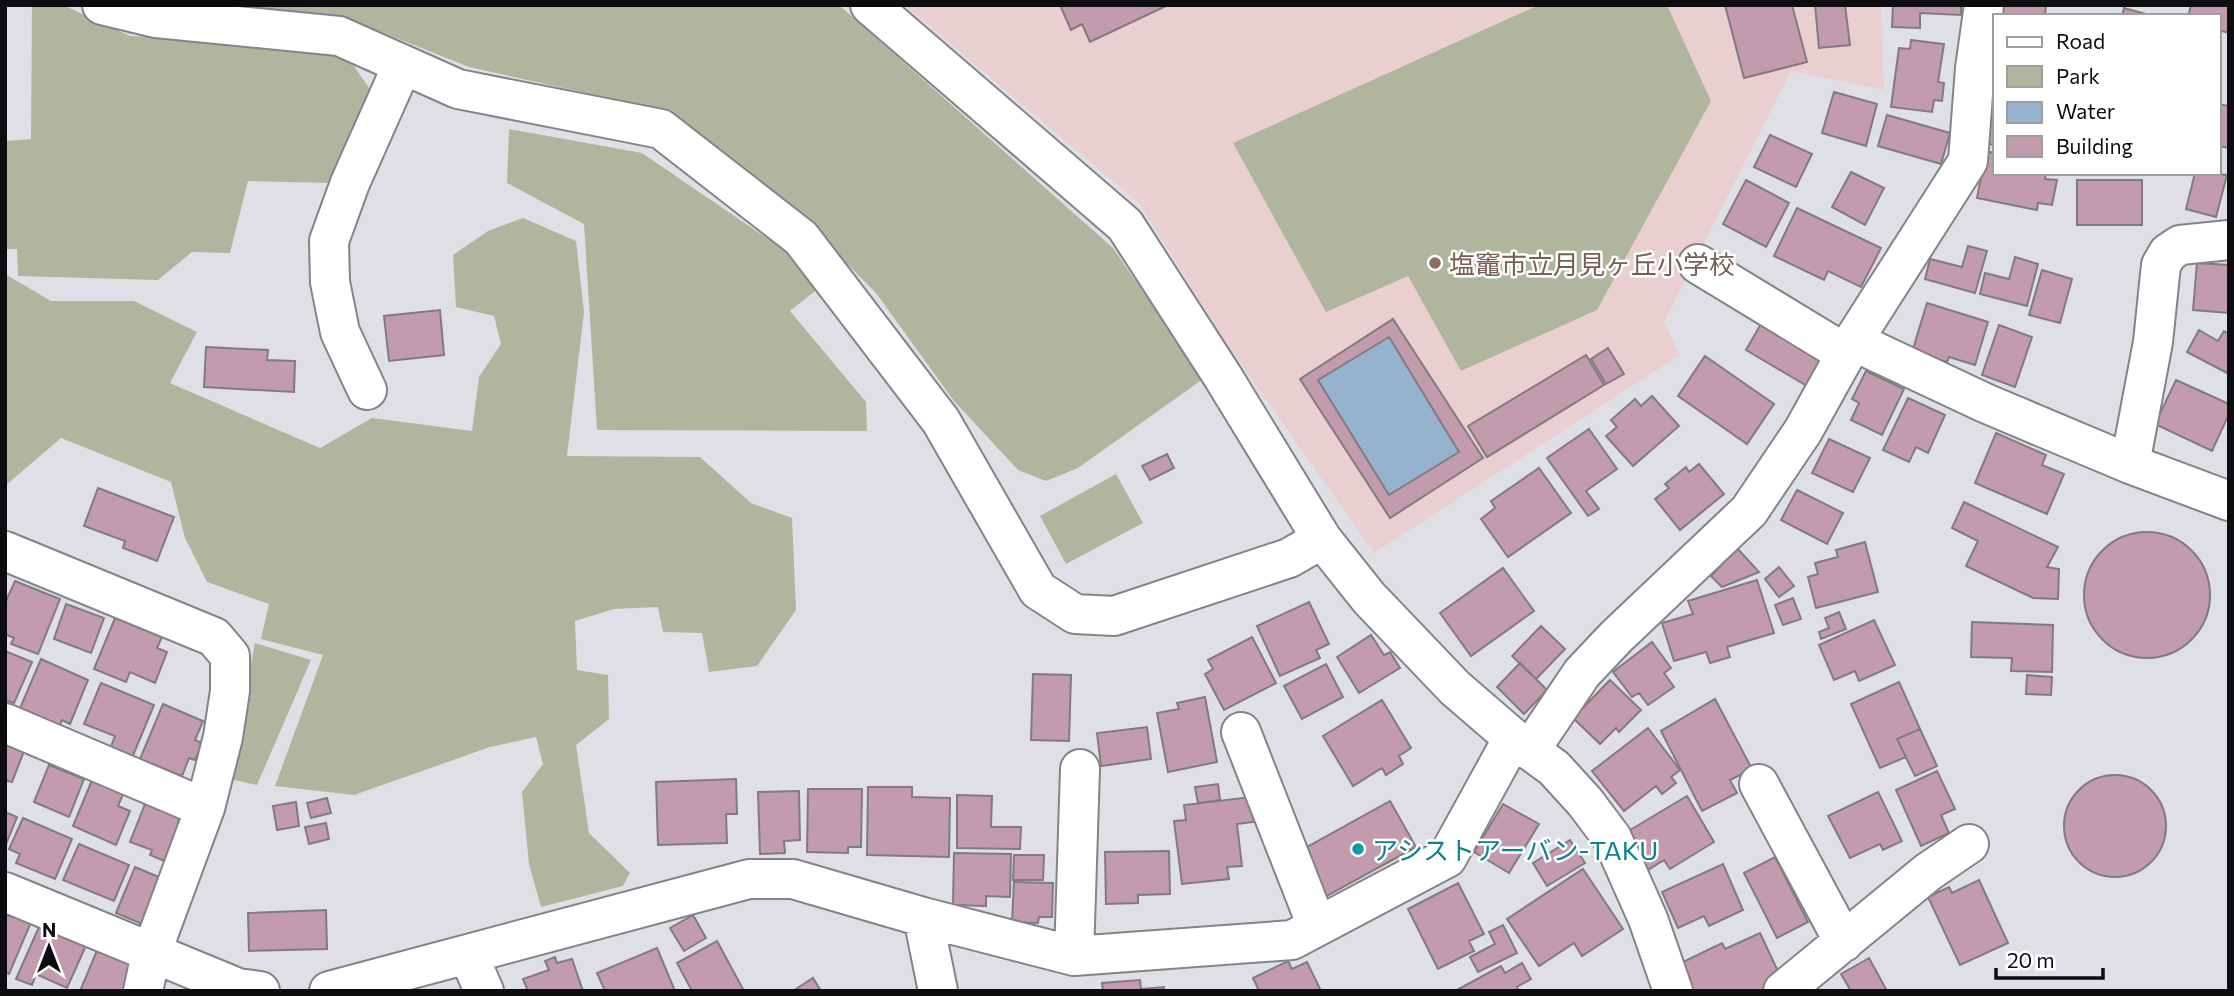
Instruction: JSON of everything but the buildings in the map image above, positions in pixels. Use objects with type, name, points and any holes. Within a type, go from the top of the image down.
[{"type":"street","points":[[102,5],[156,18],[339,36],[458,89],[662,129],[801,238],[941,421],[1038,590],[1075,614],[1114,616],[1289,558],[1322,539]]},
{"type":"street","points":[[870,5],[1125,225],[1223,377],[1322,539],[1369,598],[1455,688],[1554,768],[1585,802],[1612,838],[1648,919],[1673,991]]},
{"type":"street","points":[[329,991],[749,879],[793,879],[923,918],[1074,956],[1292,940],[1447,858],[1521,744],[1616,637],[1749,511],[1802,431],[1849,347],[1968,161],[1985,70],[1984,5]]},
{"type":"street","points":[[367,390],[340,332],[330,282],[329,241],[350,183],[402,66]]},
{"type":"street","points":[[2130,464],[2153,342],[2161,265],[2168,253],[2180,246],[2229,240]]},
{"type":"street","points":[[1698,264],[1849,347],[2130,464],[2229,501]]},
{"type":"street","points":[[5,551],[214,637],[230,656],[230,691],[223,737],[205,808],[151,954],[143,991]]},
{"type":"street","points":[[5,723],[205,808]]},
{"type":"street","points":[[1241,732],[1317,926]]},
{"type":"street","points":[[1074,956],[1080,769]]},
{"type":"street","points":[[1759,785],[1844,942]]},
{"type":"street","points":[[1783,991],[1928,872],[1969,844]]},
{"type":"street","points":[[5,892],[238,988],[260,991]]},
{"type":"street","points":[[923,918],[938,991]]},
{"type":"street","points":[[468,954],[484,991]]},
{"type":"shaded area","name":"塩竈市立月見ヶ丘小学校","points":[[910,5],[1881,5],[1884,90],[1791,71],[1664,322],[1680,355],[1374,553],[1221,336],[1140,204],[908,8]]},
{"type":"green space","points":[[32,5],[63,5],[130,36],[328,46],[351,62],[377,99],[333,183],[248,181],[230,253],[192,252],[158,280],[18,276],[17,249],[5,249],[6,141],[31,139]]},
{"type":"green space","points":[[216,5],[839,5],[1113,248],[1203,379],[1078,468],[1046,481],[1018,470],[954,401],[876,293],[788,204],[667,111],[469,67],[349,19]]},
{"type":"green space","points":[[1539,5],[1667,5],[1711,101],[1597,310],[1461,371],[1408,276],[1326,312],[1233,143]]},
{"type":"green space","points":[[509,129],[642,153],[796,258],[820,287],[790,311],[866,402],[867,431],[597,430],[584,224],[507,183]]},
{"type":"green space","points":[[523,218],[576,241],[584,312],[567,456],[700,457],[751,503],[792,518],[796,610],[757,666],[709,672],[702,633],[663,632],[658,607],[614,609],[575,621],[577,670],[608,675],[609,719],[576,745],[589,833],[630,873],[623,886],[541,907],[529,864],[522,792],[543,764],[536,737],[490,747],[354,795],[275,786],[323,655],[261,639],[269,604],[207,582],[185,538],[171,482],[61,438],[5,486],[5,274],[51,301],[134,301],[197,332],[170,383],[320,448],[372,418],[472,431],[479,377],[501,344],[494,316],[456,307],[453,255],[488,231]]},
{"type":"green space","points":[[1116,474],[1143,523],[1066,564],[1040,516]]},
{"type":"green space","points":[[255,643],[311,660],[257,785],[229,779]]},
{"type":"water","points":[[1389,337],[1459,452],[1389,495],[1318,380]]},
{"type":"place","name":"塩竈市立月見ヶ丘小学校","points":[[1435,263]]},
{"type":"place","name":"アシストアーバン-TAKU","points":[[1358,849]]}]
